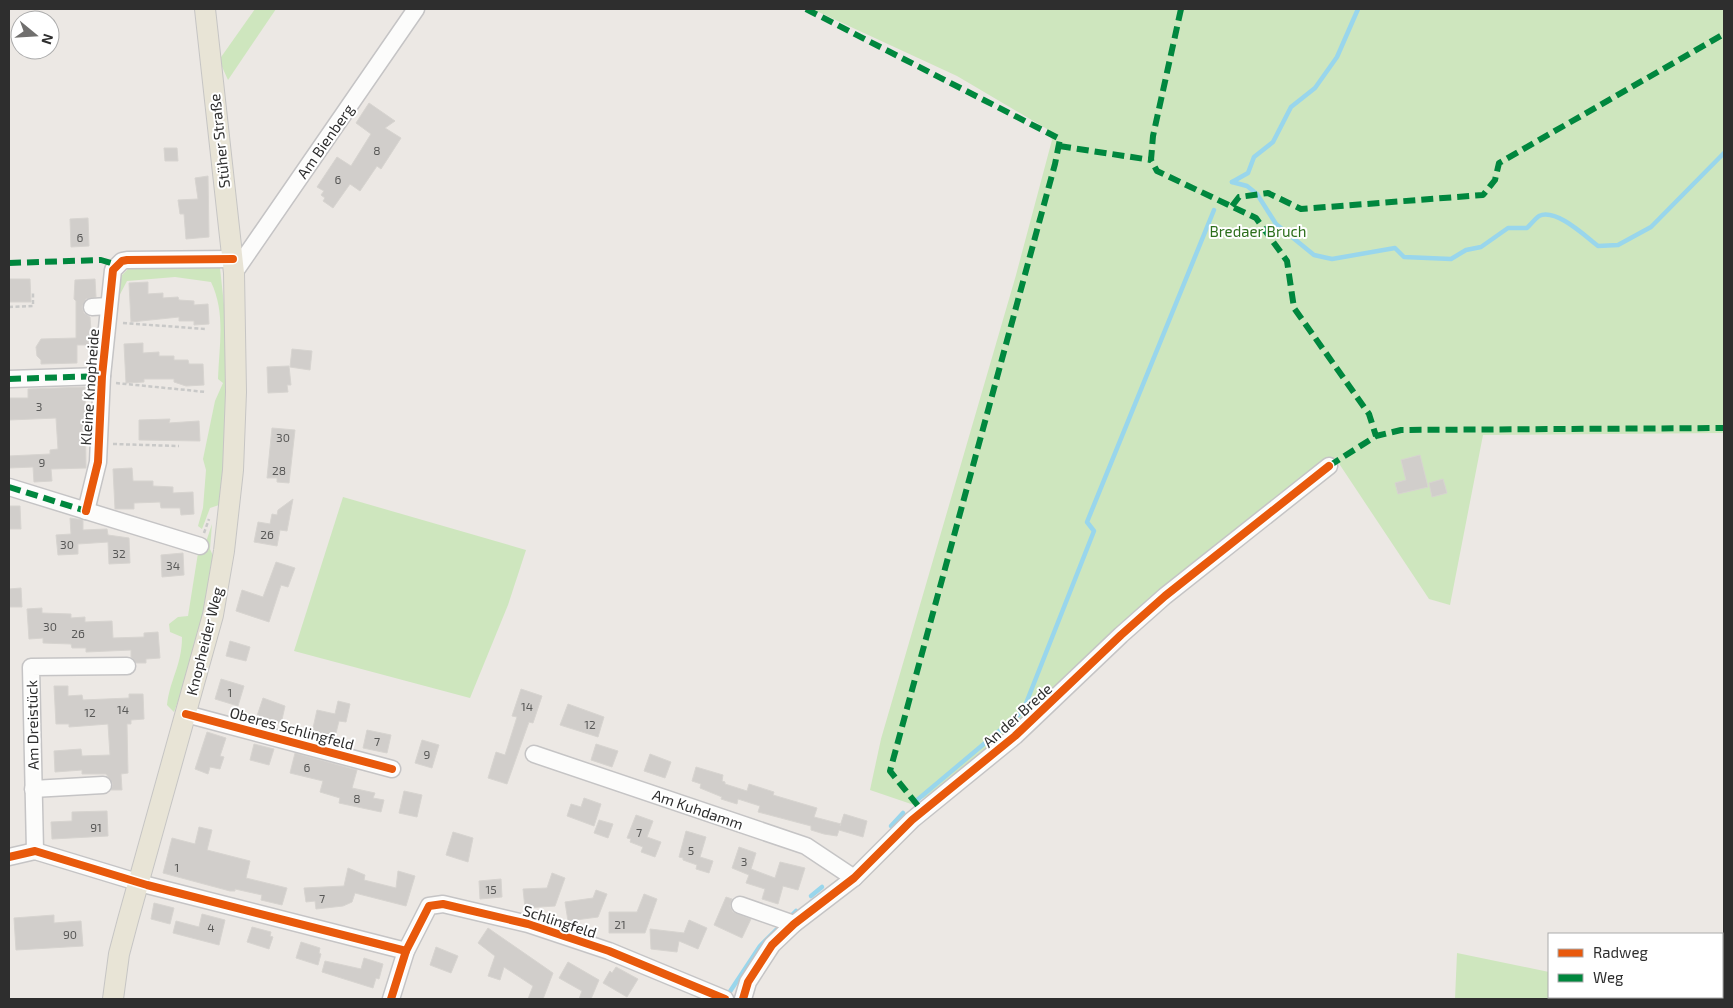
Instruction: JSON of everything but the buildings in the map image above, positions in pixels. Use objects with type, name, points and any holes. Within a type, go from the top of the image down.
[{"type":"main road","name":"Stüher Straße","points":[[205,9],[233,266]]},
{"type":"main road","name":"Knopheider Weg","points":[[114,999],[119,954],[213,615],[226,533],[233,470],[235,402],[233,266]]},
{"type":"street","name":"Am Bienberg","points":[[233,266],[416,9]]},
{"type":"street","name":"Kleine Knopheide","points":[[86,510],[98,462],[102,379],[111,276],[117,265],[127,260],[233,266]]},
{"type":"street","points":[[92,307],[108,314]]},
{"type":"street","name":"Kleine Knopheide","points":[[9,379],[102,379]]},
{"type":"street","name":"An der Brede","points":[[743,999],[748,982],[772,945],[794,924],[854,878],[912,820],[1014,736],[1150,609],[1328,466]]},
{"type":"street","points":[[9,487],[200,546]]},
{"type":"street","name":"Am Dreistück","points":[[35,851],[31,667],[127,666]]},
{"type":"street","name":"Oberes Schlingfeld","points":[[186,714],[392,769]]},
{"type":"street","name":"Am Kuhdamm","points":[[534,754],[806,846],[854,878]]},
{"type":"street","name":"Am Dreistück","points":[[33,788],[103,785]]},
{"type":"street","points":[[9,857],[35,851],[138,883],[406,951]]},
{"type":"street","name":"Schlingfeld","points":[[390,999],[406,951],[429,906],[443,904],[528,924],[600,948],[725,999]]},
{"type":"street","points":[[740,905],[794,924]]},
{"type":"path","points":[[9,308],[33,306],[33,291]]},
{"type":"path","points":[[108,314],[206,329]]},
{"type":"path","points":[[102,379],[206,392]]},
{"type":"path","points":[[99,444],[179,446]]},
{"type":"green space","points":[[255,9],[276,9],[228,80],[219,60]]},
{"type":"green space","name":"Bredaer Bruch","points":[[812,9],[1724,9],[1724,433],[1483,435],[1450,605],[1429,599],[1336,459],[1321,468],[1022,721],[927,797],[920,799],[917,806],[870,790],[881,739],[1016,275],[1052,140],[1047,129],[957,76]]},
{"type":"green space","points":[[192,264],[220,268],[227,333],[225,490],[219,505],[210,508],[202,529],[198,526],[203,508],[206,470],[203,459],[215,401],[223,383],[218,379],[220,318],[216,294],[211,282],[175,277],[127,281],[117,300],[119,278],[130,267]]},
{"type":"green space","points":[[343,497],[526,550],[508,605],[470,698],[294,651]]},
{"type":"green space","points":[[212,524],[210,549],[214,558],[196,652],[174,712],[167,705],[180,656],[182,637],[170,632],[169,624],[178,617],[188,616],[198,553],[203,551]]},
{"type":"green space","points":[[1457,953],[1548,972],[1548,998],[1643,999],[1455,999]]},
{"type":"waterway","points":[[1232,182],[1248,173],[1254,157],[1273,142],[1291,107],[1315,88],[1337,57],[1358,9]]},
{"type":"waterway","points":[[1232,182],[1247,186],[1257,194],[1276,224],[1314,255],[1332,259],[1395,248],[1404,257],[1451,259],[1466,250],[1481,247],[1508,228],[1527,228],[1539,216],[1546,215],[1562,219],[1598,246],[1618,245],[1651,227],[1724,153]]},
{"type":"waterway","points":[[916,801],[1023,711],[1094,531],[1087,522],[1214,210]]},
{"type":"waterway","points":[[891,826],[903,813]]},
{"type":"waterway","points":[[811,896],[822,887]]},
{"type":"waterway","points":[[789,918],[796,911]]},
{"type":"waterway","points":[[729,993],[760,946],[776,930]]},
{"type":"marked path","points":[[806,9],[1060,139],[1055,164],[890,771],[923,812]]},
{"type":"marked path","points":[[1181,9],[1153,136],[1151,160],[1157,171],[1256,218],[1287,261],[1294,308],[1369,414],[1376,436]]},
{"type":"marked path","points":[[1232,206],[1239,197],[1268,193],[1301,209],[1483,195],[1495,180],[1499,163],[1724,34]]},
{"type":"marked path","points":[[1059,146],[1151,160]]},
{"type":"marked path","points":[[9,263],[101,260],[117,265],[114,269]]},
{"type":"marked path","points":[[9,379],[102,376]]},
{"type":"marked path","points":[[1329,466],[1376,436],[1401,430],[1724,428]]},
{"type":"marked path","points":[[9,487],[86,511],[87,506]]},
{"type":"cycle path","points":[[86,511],[98,462],[102,376],[113,270],[122,261],[127,260],[233,259]]},
{"type":"cycle path","points":[[743,999],[748,982],[772,945],[794,924],[854,878],[912,820],[1015,736],[1121,635],[1165,596],[1329,466]]},
{"type":"cycle path","points":[[186,714],[392,769]]},
{"type":"cycle path","points":[[9,857],[35,851],[147,885],[406,951]]},
{"type":"cycle path","points":[[391,999],[406,951],[429,906],[443,904],[528,924],[609,951],[725,999]]}]
